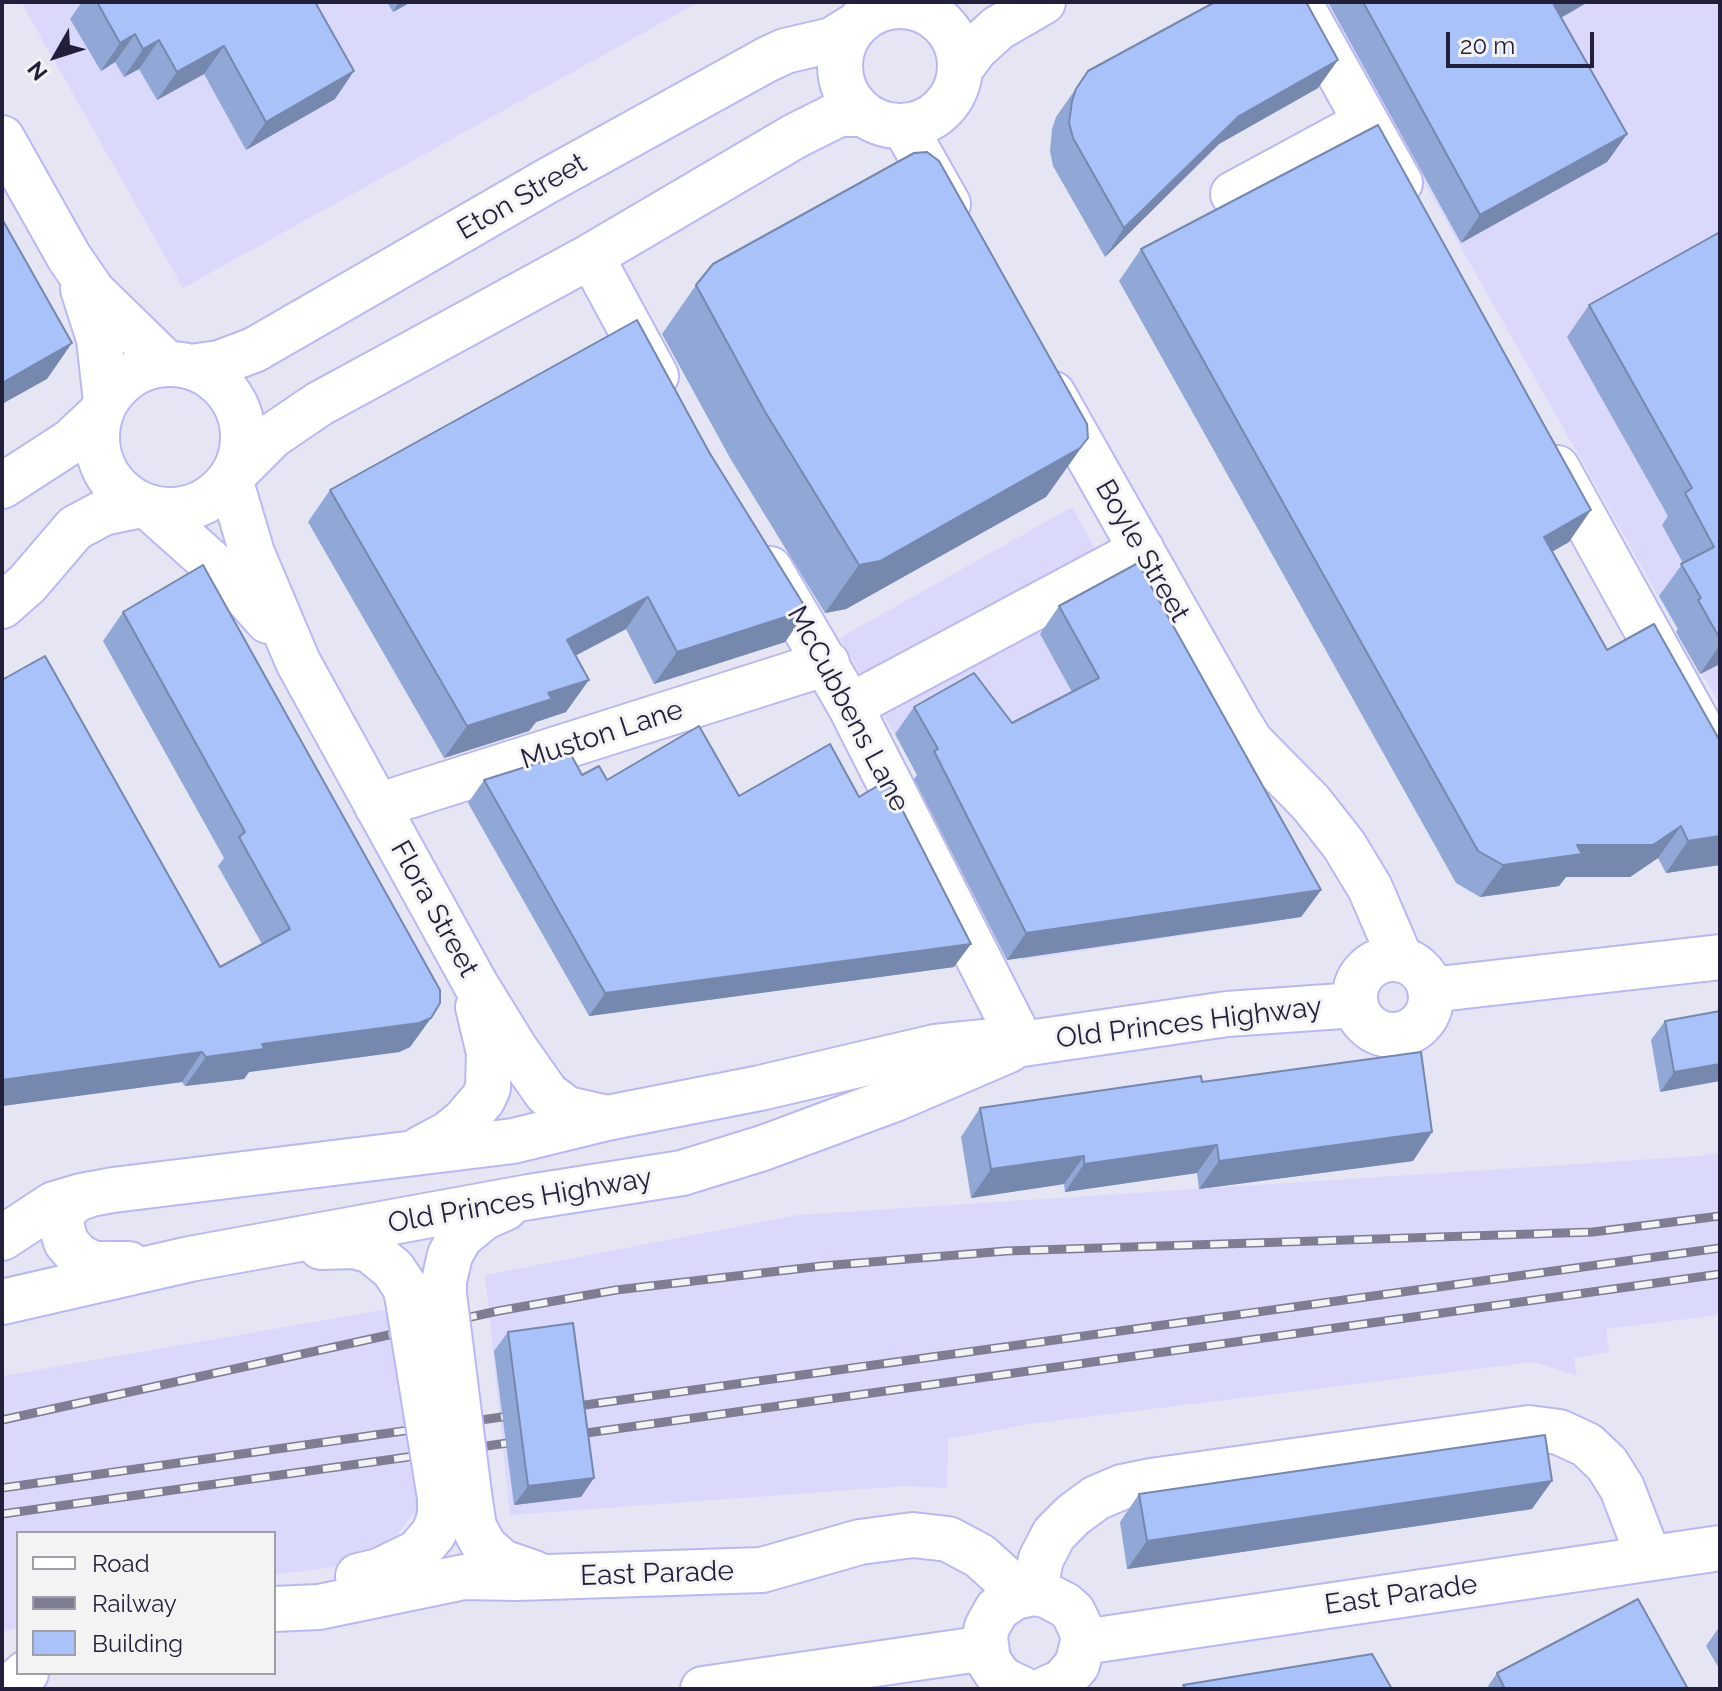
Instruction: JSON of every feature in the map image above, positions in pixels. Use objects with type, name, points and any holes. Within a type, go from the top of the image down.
[{"type":"street","points":[[960,69],[990,34],[1043,2]]},
{"type":"street","points":[[1299,2],[1420,220]]},
{"type":"street","points":[[69,257],[99,339],[103,407],[96,440],[103,467],[119,490],[146,506],[163,510],[189,509],[212,498],[272,436],[319,404],[591,256],[829,118],[848,112],[863,114],[890,125],[904,126],[935,115],[948,102],[960,69],[954,38],[932,14],[901,5],[885,7],[871,14],[841,51],[841,79],[853,104],[863,114]]},
{"type":"street","name":"Eton Street","points":[[179,365],[219,363],[254,350],[707,91],[776,55],[832,40],[871,14]]},
{"type":"street","points":[[1233,194],[1366,122]]},
{"type":"street","points":[[904,126],[967,238]]},
{"type":"street","points":[[2,138],[69,257],[108,309],[179,365]]},
{"type":"street","points":[[591,256],[679,416]]},
{"type":"street","name":"Boyle Street","points":[[1035,361],[1251,742],[1311,803],[1344,845],[1415,975]]},
{"type":"street","points":[[2,486],[70,442],[103,407],[121,381],[155,365],[179,365],[206,373],[230,395],[243,426],[243,442],[232,476]]},
{"type":"street","points":[[1535,429],[1720,763]]},
{"type":"street","name":"Flora Street","points":[[232,476],[252,553],[298,662],[456,949],[516,1050],[547,1094],[567,1109],[607,1118]]},
{"type":"street","points":[[2,606],[27,584],[75,528],[103,513],[146,506]]},
{"type":"street","name":"Flora Street","points":[[146,506],[235,584],[269,622],[298,662]]},
{"type":"street","name":"McCubbens Lane","points":[[749,536],[827,663],[1022,1044]]},
{"type":"street","points":[[850,706],[1142,550]]},
{"type":"street","name":"Muston Lane","points":[[377,806],[827,663]]},
{"type":"street","points":[[403,1156],[430,1145],[456,1127],[473,1111],[488,1088],[486,1036],[456,949]]},
{"type":"street","points":[[1415,975],[1427,1013],[1421,1023],[1400,1034],[1377,1032],[1359,1016],[1355,992],[1358,980],[1366,970],[1388,959],[1415,975],[1720,957]]},
{"type":"street","name":"Old Princes Highway","points":[[2,1238],[54,1204],[91,1194],[513,1141],[935,1047],[984,1042],[1022,1044],[1227,1014],[1356,1005]]},
{"type":"street","name":"Old Princes Highway","points":[[2,1302],[86,1280],[190,1259],[698,1168],[895,1099],[1022,1044]]},
{"type":"street","points":[[91,1194],[71,1203],[64,1210],[61,1224],[66,1242],[85,1261],[101,1265],[338,1245],[371,1251],[382,1258],[400,1278],[426,1297],[455,1496],[479,1538],[502,1562],[514,1568],[539,1573],[592,1575]]},
{"type":"street","points":[[426,1297],[444,1281],[450,1255],[460,1237],[483,1218],[529,1197]]},
{"type":"street","points":[[1024,1595],[1054,1534],[1096,1498],[1122,1487],[1276,1462],[1529,1428],[1559,1432],[1587,1445],[1607,1464],[1622,1488],[1649,1558]]},
{"type":"street","points":[[276,1608],[300,1602],[336,1582],[379,1571],[418,1552],[434,1533],[440,1516],[455,1496]]},
{"type":"street","name":"East Parade","points":[[276,1608],[319,1607],[464,1577],[762,1570],[860,1542],[913,1535],[948,1539],[980,1556],[1024,1595]]},
{"type":"street","name":"East Parade","points":[[1083,1642],[1720,1548]]},
{"type":"street","points":[[1024,1595],[1056,1599],[1073,1612],[1082,1631],[1083,1642],[1077,1665],[1049,1687],[1003,1680],[988,1660],[985,1637],[991,1617],[997,1609],[1024,1595]]},
{"type":"street","points":[[703,1689],[986,1648]]},
{"type":"street","points":[[8,1689],[24,1675]]},
{"type":"shaded area","points":[[21,2],[699,2],[183,288]]},
{"type":"shaded area","points":[[1323,2],[1720,2],[1720,705],[1459,244]]},
{"type":"shaded area","points":[[1072,507],[1293,902],[1285,920],[1022,960],[840,638]]},
{"type":"shaded area","points":[[1720,1152],[1720,1315],[1606,1329],[1609,1352],[1574,1358],[1577,1376],[1534,1362],[1030,1424],[948,1439],[947,1488],[905,1486],[510,1515],[485,1275],[798,1215],[1701,1156]]},
{"type":"shaded area","points":[[389,1309],[422,1502],[377,1561],[276,1575],[276,1531],[16,1531],[16,1628],[2,1632],[2,1376]]},
{"type":"building","points":[[97,2],[315,2],[354,71],[266,122],[224,46],[177,72],[159,40],[143,49],[135,34],[120,43]]},
{"type":"building","points":[[1215,2],[1306,2],[1338,60],[1239,116],[1124,228],[1073,138],[1069,123],[1076,89],[1088,71]]},
{"type":"building","points":[[1363,2],[1559,2],[1554,5],[1627,134],[1480,215]]},
{"type":"building","points":[[1378,125],[1591,510],[1544,537],[1607,650],[1654,624],[1720,741],[1720,836],[1688,841],[1681,826],[1653,845],[1577,845],[1582,854],[1503,865],[1478,851],[1141,249]]},
{"type":"building","points":[[927,152],[939,161],[1087,424],[1088,438],[1080,448],[880,561],[859,565],[764,410],[696,285],[713,264],[914,153]]},
{"type":"building","points":[[2,219],[72,343],[2,383]]},
{"type":"building","points":[[1720,232],[1720,639],[1681,564],[1714,547],[1685,493],[1692,488],[1589,305]]},
{"type":"building","points":[[637,320],[709,452],[807,610],[677,652],[648,597],[567,640],[589,680],[548,693],[552,699],[467,726],[330,490]]},
{"type":"building","points":[[1138,563],[1321,890],[1026,933],[934,751],[938,749],[914,707],[974,673],[1012,723],[1099,678],[1059,606]]},
{"type":"building","points":[[203,565],[440,990],[440,1003],[431,1018],[419,1023],[262,1044],[264,1049],[206,1057],[202,1052],[2,1080],[2,680],[45,656],[220,967],[290,929],[239,837],[245,832],[123,612]]},
{"type":"building","points":[[699,726],[739,796],[830,744],[859,797],[887,780],[971,944],[605,993],[484,780],[570,753],[582,775],[599,766],[607,780]]},
{"type":"building","points":[[1720,1011],[1720,1064],[1674,1072],[1665,1021]]},
{"type":"building","points":[[1421,1052],[1432,1132],[1219,1161],[1217,1145],[1084,1164],[1084,1156],[991,1169],[980,1108],[1201,1076],[1202,1082]]},
{"type":"building","points":[[573,1323],[594,1478],[528,1486],[508,1332]]},
{"type":"building","points":[[1545,1435],[1552,1481],[1147,1541],[1139,1494]]},
{"type":"building","points":[[1638,1599],[1688,1689],[1505,1689],[1497,1673]]},
{"type":"building","points":[[1372,1654],[1392,1689],[1186,1689],[1183,1685]]},
{"type":"railway","points":[[2,1420],[498,1311],[616,1290],[822,1266],[1006,1251],[1593,1232],[1720,1216]]},
{"type":"railway","points":[[563,1408],[1720,1248]]},
{"type":"railway","points":[[565,1436],[1720,1274]]},
{"type":"railway","points":[[2,1488],[523,1414]]},
{"type":"railway","points":[[2,1514],[529,1440]]}]
